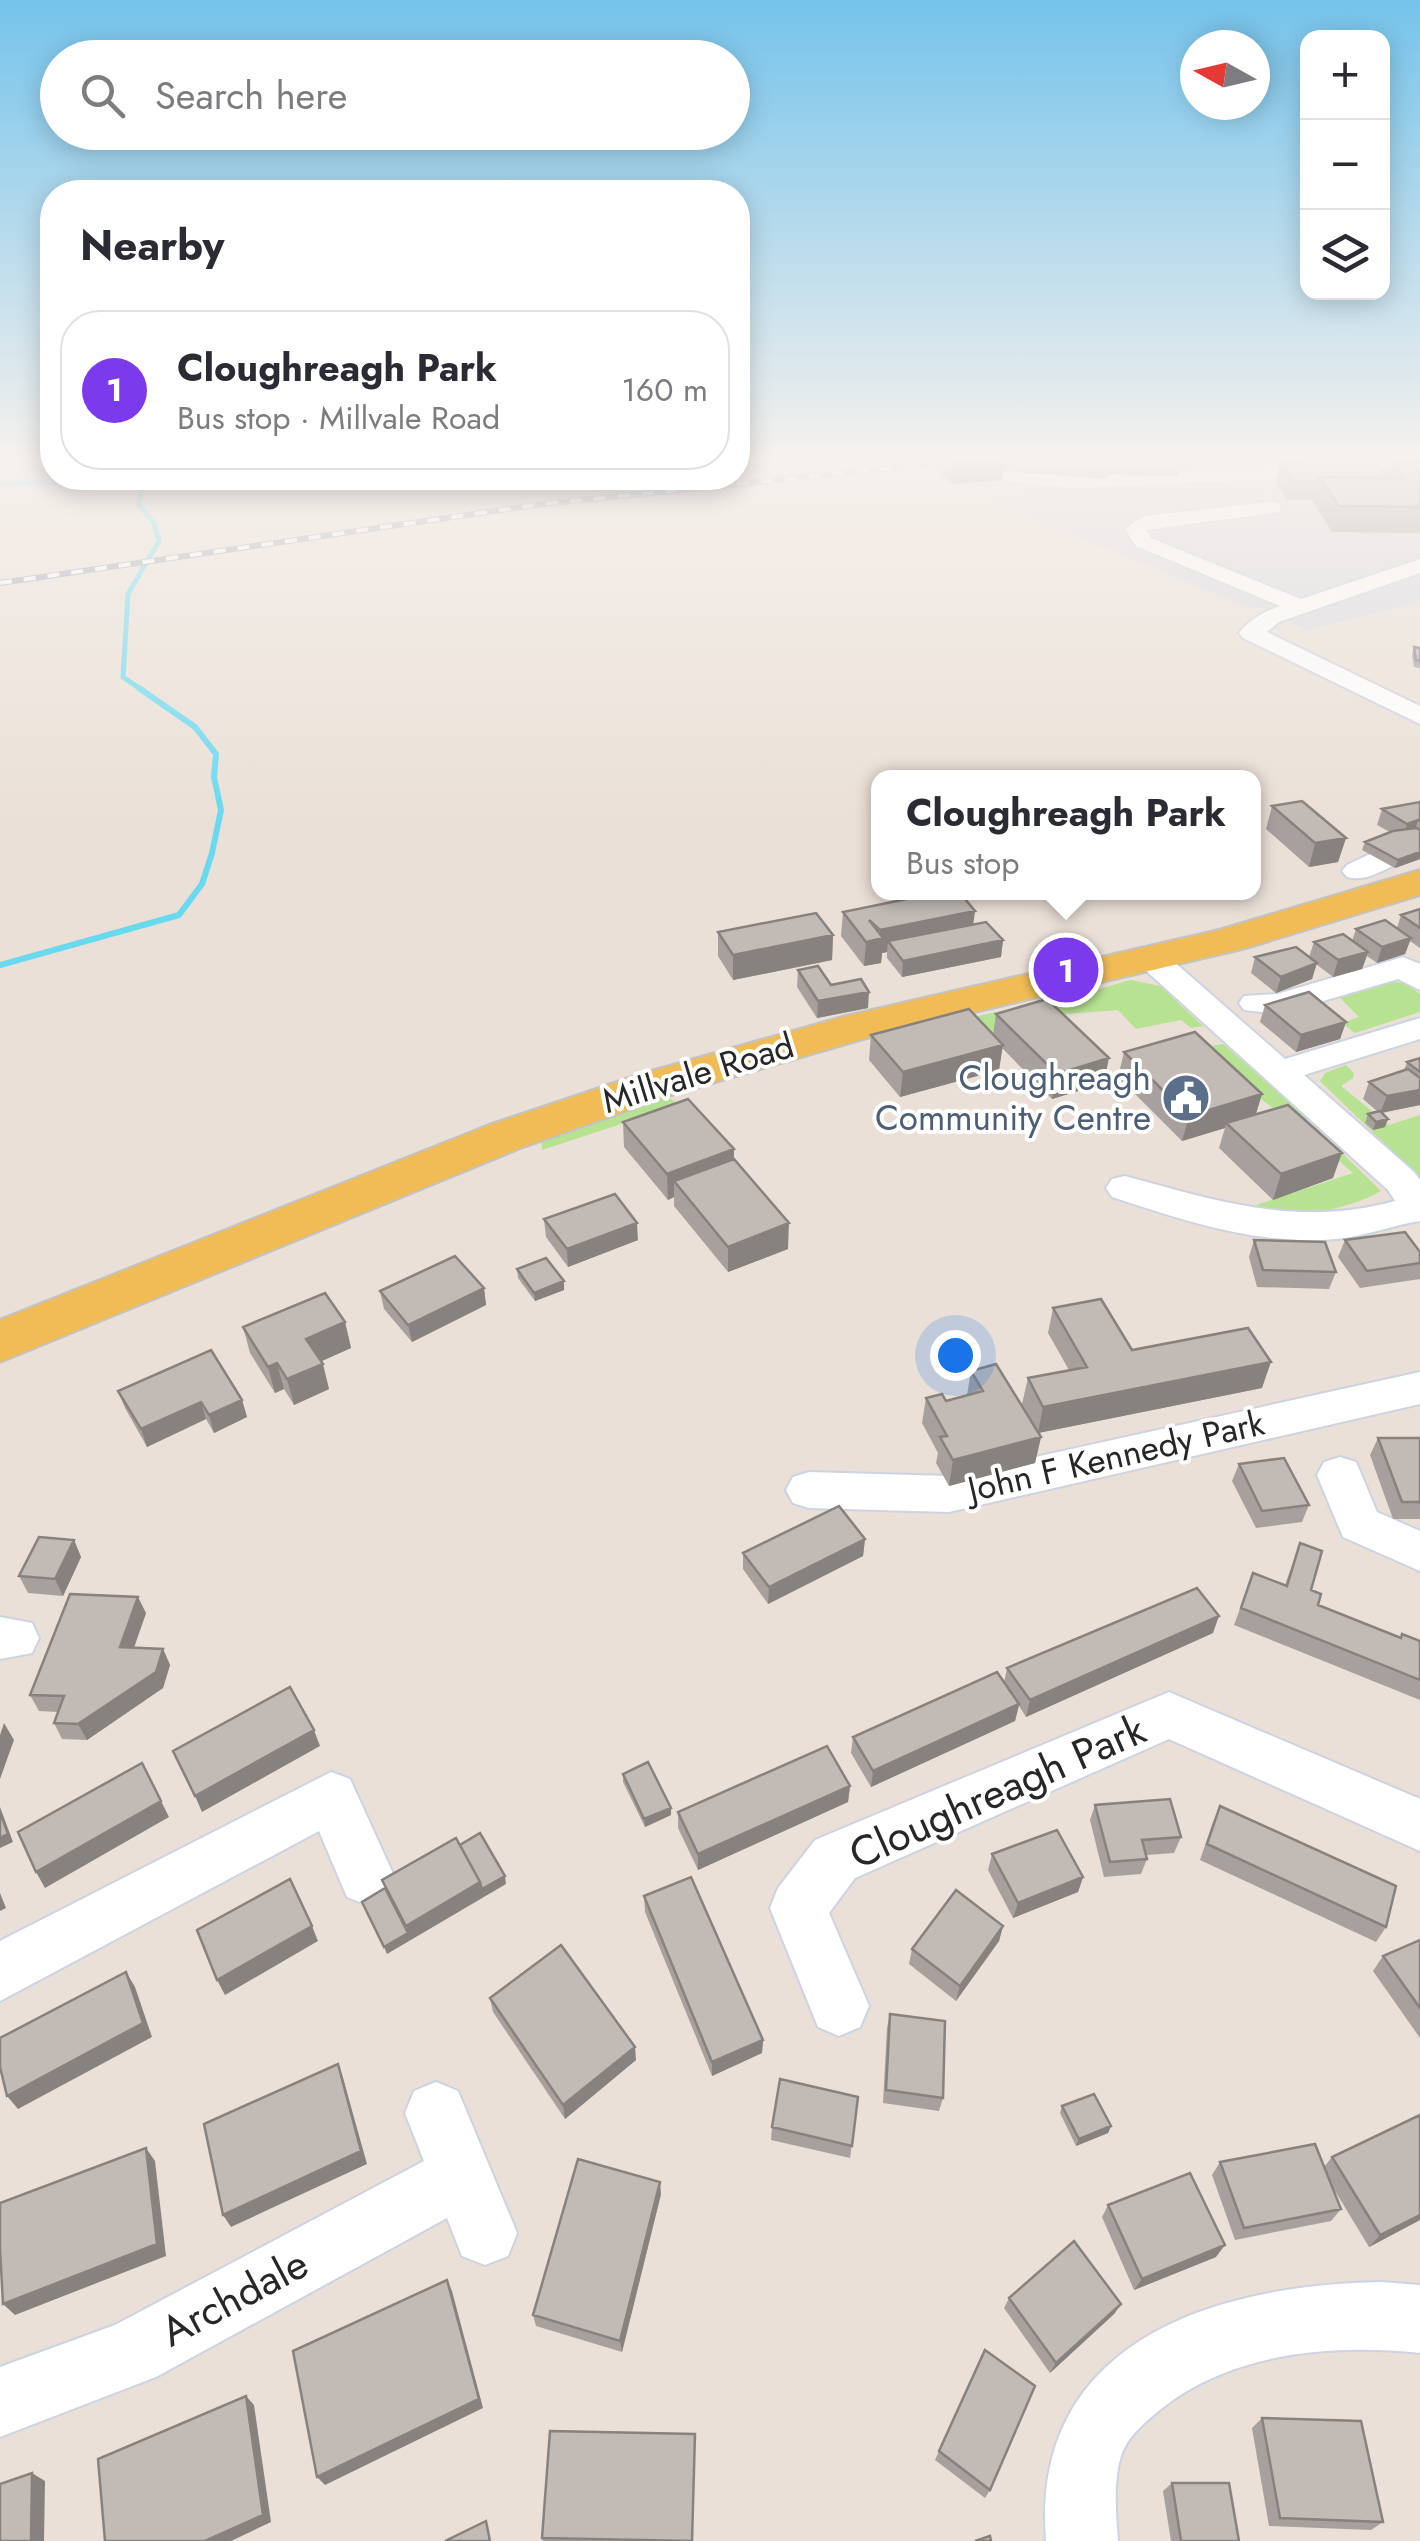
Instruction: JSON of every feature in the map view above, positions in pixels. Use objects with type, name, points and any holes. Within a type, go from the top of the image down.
[{"type":"main road","name":"Millvale Road","points":[[0,1342],[506,1136],[590,1106],[792,1043],[1153,960],[1420,882]]},
{"type":"street","points":[[1235,581],[1300,607]]},
{"type":"street","points":[[1377,581],[1271,617],[1251,633],[1420,716]]},
{"type":"street","points":[[1357,871],[1401,850],[1420,849]]},
{"type":"street","points":[[1125,1188],[1258,1227],[1314,1230],[1420,1208],[1401,1181],[1278,1072],[1215,1034],[1153,960]]},
{"type":"street","points":[[1256,1003],[1279,1004],[1414,970]]},
{"type":"street","points":[[1278,1072],[1420,1028]]},
{"type":"street","name":"John F Kennedy Park","points":[[809,1490],[949,1494],[1420,1388]]},
{"type":"street","points":[[1340,1475],[1359,1524],[1420,1552]]},
{"type":"street","name":"Cloughreagh Park","points":[[838,2006],[798,1908],[836,1859],[1169,1715],[1420,1825]]},
{"type":"street","points":[[0,1972],[331,1797],[367,1878]]},
{"type":"street","name":"Archdale","points":[[0,2402],[132,2353],[473,2204],[436,2112]]},
{"type":"street","points":[[1082,2541],[1082,2476],[1096,2429],[1135,2383],[1216,2340],[1300,2319],[1388,2313],[1420,2319]]},
{"type":"shaded area","points":[[1184,581],[1420,581],[1420,601],[1307,630],[1266,609],[1249,607]]},
{"type":"green space","points":[[1131,980],[1160,986],[1203,1026],[1191,1028],[1181,1020],[1136,1029],[1118,1010],[1066,1014],[971,1040],[901,1034],[1035,1003],[1048,994],[1080,994]]},
{"type":"green space","points":[[1382,981],[1405,983],[1420,994],[1420,1012],[1355,1033],[1342,1023],[1359,1017],[1339,997]]},
{"type":"green space","points":[[1223,1044],[1309,1119],[1293,1123],[1194,1049]]},
{"type":"green space","points":[[1346,1065],[1354,1073],[1353,1078],[1341,1086],[1389,1125],[1420,1115],[1420,1178],[1320,1081],[1325,1073]]},
{"type":"green space","points":[[662,1093],[679,1105],[542,1150],[541,1134]]},
{"type":"green space","points":[[1314,1126],[1381,1191],[1318,1212],[1283,1214],[1256,1205],[1353,1173],[1304,1130]]},
{"type":"building","points":[[1414,647],[1420,648],[1420,661],[1416,660]]},
{"type":"building","points":[[1302,801],[1346,838],[1315,843],[1272,806]]},
{"type":"building","points":[[1420,802],[1420,821],[1407,824],[1382,809]]},
{"type":"building","points":[[1420,830],[1420,852],[1398,860],[1365,842],[1393,831]]},
{"type":"building","points":[[902,900],[966,900],[975,911],[880,930],[869,920],[883,938],[866,942],[843,912]]},
{"type":"building","points":[[1420,909],[1420,928],[1401,915]]},
{"type":"building","points":[[816,913],[833,935],[733,955],[718,932]]},
{"type":"building","points":[[1385,920],[1411,938],[1382,947],[1356,929]]},
{"type":"building","points":[[986,922],[1003,940],[903,961],[888,941]]},
{"type":"building","points":[[1343,934],[1368,952],[1338,960],[1314,942]]},
{"type":"building","points":[[1296,947],[1317,963],[1281,977],[1255,957]]},
{"type":"building","points":[[818,966],[831,985],[861,979],[869,992],[818,1001],[798,970]]},
{"type":"building","points":[[1309,992],[1346,1022],[1301,1035],[1265,1005]]},
{"type":"building","points":[[1047,999],[1109,1058],[1057,1074],[996,1014]]},
{"type":"building","points":[[969,1009],[1003,1045],[903,1072],[871,1035]]},
{"type":"building","points":[[1195,1032],[1262,1094],[1189,1116],[1124,1052]]},
{"type":"building","points":[[1420,1058],[1420,1072],[1407,1062]]},
{"type":"building","points":[[1408,1069],[1420,1078],[1420,1090],[1387,1096],[1369,1082]]},
{"type":"building","points":[[688,1099],[734,1149],[667,1174],[623,1122]]},
{"type":"building","points":[[1288,1105],[1342,1153],[1281,1174],[1226,1123]]},
{"type":"building","points":[[1380,1111],[1388,1119],[1376,1122],[1368,1114]]},
{"type":"building","points":[[734,1159],[789,1223],[728,1247],[674,1181]]},
{"type":"building","points":[[615,1194],[637,1223],[567,1249],[544,1219]]},
{"type":"building","points":[[1405,1232],[1420,1252],[1420,1263],[1367,1271],[1345,1240]]},
{"type":"building","points":[[1254,1240],[1325,1242],[1336,1272],[1263,1270]]},
{"type":"building","points":[[455,1256],[484,1288],[408,1325],[380,1291]]},
{"type":"building","points":[[546,1258],[564,1281],[534,1293],[517,1269]]},
{"type":"building","points":[[325,1293],[345,1322],[306,1339],[323,1364],[287,1379],[277,1363],[268,1367],[243,1327]]},
{"type":"building","points":[[1101,1299],[1132,1350],[1248,1328],[1271,1362],[1043,1407],[1028,1378],[1087,1367],[1053,1308]]},
{"type":"building","points":[[211,1350],[242,1400],[209,1415],[201,1402],[141,1429],[118,1391]]},
{"type":"building","points":[[996,1364],[1041,1437],[953,1460],[940,1437],[947,1436],[926,1398],[942,1394],[946,1401],[983,1391],[971,1371]]},
{"type":"building","points":[[1378,1438],[1420,1438],[1420,1502],[1402,1502]]},
{"type":"building","points":[[1284,1458],[1309,1505],[1262,1511],[1239,1464]]},
{"type":"building","points":[[839,1506],[865,1539],[769,1587],[743,1553]]},
{"type":"building","points":[[39,1537],[74,1540],[55,1579],[19,1576]]},
{"type":"building","points":[[1300,1543],[1322,1551],[1311,1590],[1321,1594],[1318,1605],[1401,1638],[1402,1634],[1420,1641],[1420,1680],[1241,1608],[1253,1573],[1287,1586]]},
{"type":"building","points":[[1197,1588],[1219,1616],[1030,1700],[1007,1668]]},
{"type":"building","points":[[70,1594],[138,1597],[120,1647],[163,1649],[156,1672],[78,1724],[54,1723],[64,1696],[30,1695]]},
{"type":"building","points":[[997,1672],[1019,1704],[873,1771],[853,1737]]},
{"type":"building","points":[[290,1687],[314,1730],[195,1796],[173,1751]]},
{"type":"building","points":[[827,1746],[850,1786],[698,1854],[678,1812]]},
{"type":"building","points":[[648,1762],[671,1808],[644,1819],[623,1774]]},
{"type":"building","points":[[142,1763],[161,1801],[36,1872],[18,1832]]},
{"type":"building","points":[[1170,1799],[1181,1837],[1142,1840],[1147,1859],[1110,1862],[1095,1805]]},
{"type":"building","points":[[1220,1806],[1396,1886],[1386,1927],[1207,1844]]},
{"type":"building","points":[[0,1812],[8,1834],[0,1838]]},
{"type":"building","points":[[1057,1830],[1083,1877],[1018,1903],[992,1854]]},
{"type":"building","points":[[480,1833],[505,1876],[482,1889],[460,1845]]},
{"type":"building","points":[[456,1838],[480,1882],[406,1926],[382,1880]]},
{"type":"building","points":[[691,1877],[763,2040],[712,2062],[644,1896]]},
{"type":"building","points":[[290,1879],[312,1926],[217,1980],[197,1930]]},
{"type":"building","points":[[385,1888],[408,1933],[384,1947],[362,1902]]},
{"type":"building","points":[[956,1890],[1003,1926],[960,1986],[912,1949]]},
{"type":"building","points":[[1420,1940],[1420,2008],[1383,1956]]},
{"type":"building","points":[[561,1945],[635,2047],[563,2105],[490,1998]]},
{"type":"building","points":[[126,1972],[143,2023],[7,2096],[0,2067],[0,2038]]},
{"type":"building","points":[[890,2014],[945,2021],[943,2098],[886,2090]]},
{"type":"building","points":[[338,2064],[361,2151],[223,2215],[204,2124]]},
{"type":"building","points":[[780,2079],[858,2097],[852,2146],[772,2127]]},
{"type":"building","points":[[1094,2094],[1111,2126],[1079,2139],[1062,2106]]},
{"type":"building","points":[[1420,2115],[1420,2215],[1380,2235],[1332,2157]]},
{"type":"building","points":[[1315,2144],[1341,2209],[1244,2228],[1220,2162]]},
{"type":"building","points":[[146,2148],[157,2244],[3,2304],[0,2203]]},
{"type":"building","points":[[578,2159],[660,2182],[620,2341],[533,2315]]},
{"type":"building","points":[[1190,2173],[1225,2245],[1142,2279],[1108,2205]]},
{"type":"building","points":[[1074,2241],[1121,2304],[1056,2363],[1009,2298]]},
{"type":"building","points":[[447,2280],[479,2399],[317,2477],[293,2351]]},
{"type":"building","points":[[985,2350],[1035,2386],[990,2490],[939,2451]]},
{"type":"building","points":[[246,2396],[263,2515],[205,2541],[105,2541],[98,2459]]},
{"type":"building","points":[[1262,2418],[1361,2421],[1383,2522],[1280,2518]]},
{"type":"building","points":[[550,2431],[695,2434],[692,2541],[542,2538]]},
{"type":"building","points":[[32,2473],[31,2541],[0,2541],[0,2484]]},
{"type":"building","points":[[1172,2483],[1229,2483],[1239,2541],[1181,2541]]},
{"type":"building","points":[[486,2521],[490,2541],[445,2541]]},
{"type":"waterway","points":[[136,581],[128,594],[123,677],[143,691]]},
{"type":"waterway","points":[[0,965],[179,915],[202,884],[221,810],[214,777],[216,754],[195,727],[139,688]]},
{"type":"railway","points":[[0,583],[17,581]]},
{"type":"place","name":"Cloughreagh Park","points":[[1066,970]]},
{"type":"place","name":"Cloughreagh Community Centre","points":[[1186,1098]]}]
